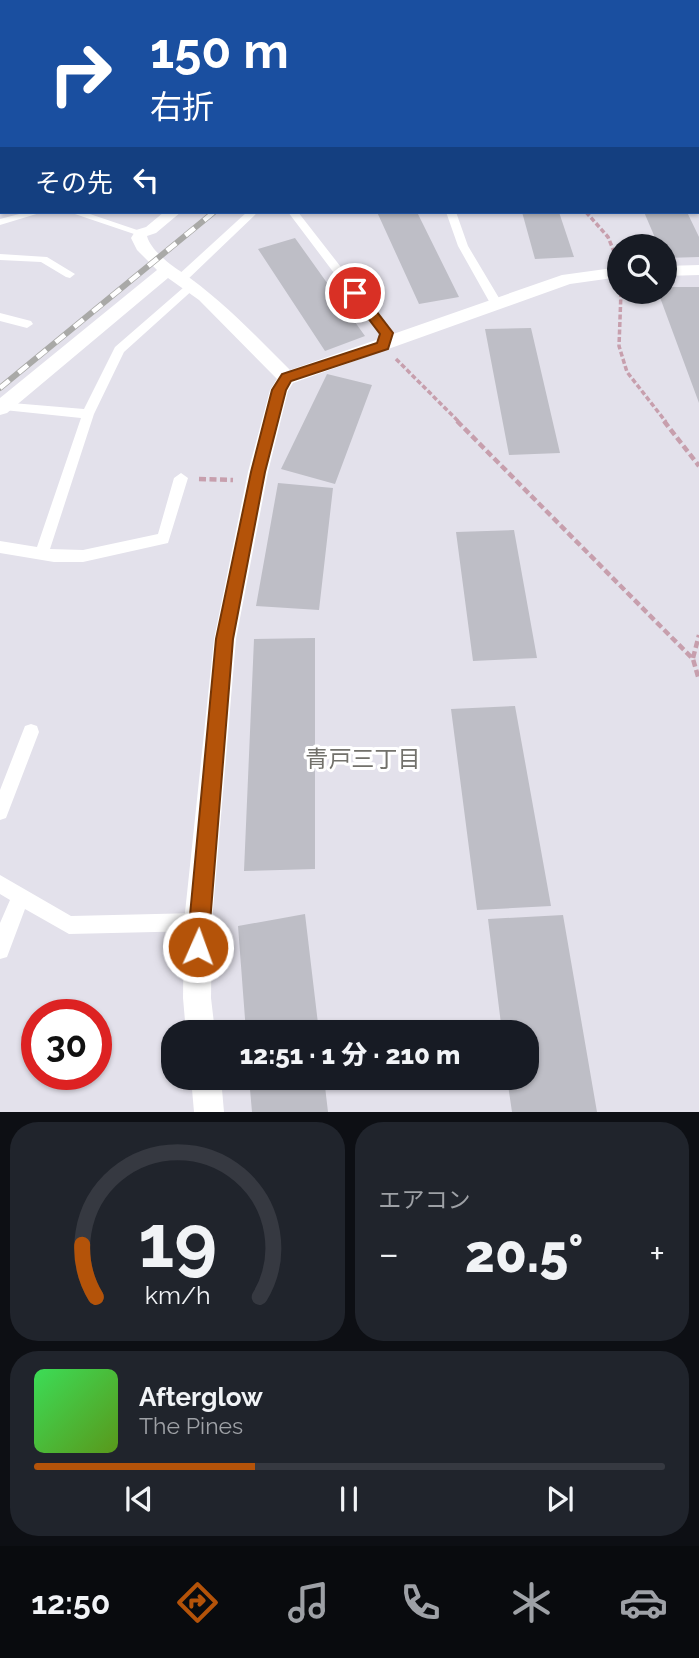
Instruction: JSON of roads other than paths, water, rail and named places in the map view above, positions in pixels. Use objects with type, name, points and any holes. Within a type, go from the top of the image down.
[{"type":"street","points":[[170,214],[150,230],[141,233],[139,238],[143,246],[205,296],[287,378]]},
{"type":"street","points":[[200,1020],[197,998],[198,922],[225,639],[256,481],[279,390],[287,378],[383,346],[496,303],[607,267]]},
{"type":"street","points":[[677,271],[699,270]]},
{"type":"street","points":[[2,406],[180,278]]},
{"type":"street","points":[[207,1090],[209,1112]]},
{"type":"lane","points":[[0,222],[30,214]]},
{"type":"lane","points":[[81,214],[141,233]]},
{"type":"lane","points":[[98,219],[106,214]]},
{"type":"lane","points":[[42,554],[88,414],[119,350],[180,278],[251,214]]},
{"type":"lane","points":[[295,214],[387,333],[383,346]]},
{"type":"lane","points":[[452,214],[463,246],[496,303]]},
{"type":"lane","points":[[0,257],[43,259],[70,274]]},
{"type":"lane","points":[[0,317],[27,324]]},
{"type":"lane","points":[[2,406],[88,414]]},
{"type":"lane","points":[[0,547],[42,554],[83,556],[163,539],[181,478]]},
{"type":"lane","points":[[0,812],[30,732]]},
{"type":"lane","points":[[0,884],[69,925],[198,922]]},
{"type":"lane","points":[[0,950],[11,917],[22,897]]},
{"type":"railway","points":[[0,388],[212,214]]},
{"type":"district","name":"青戸三丁目","points":[[363,759]]}]
